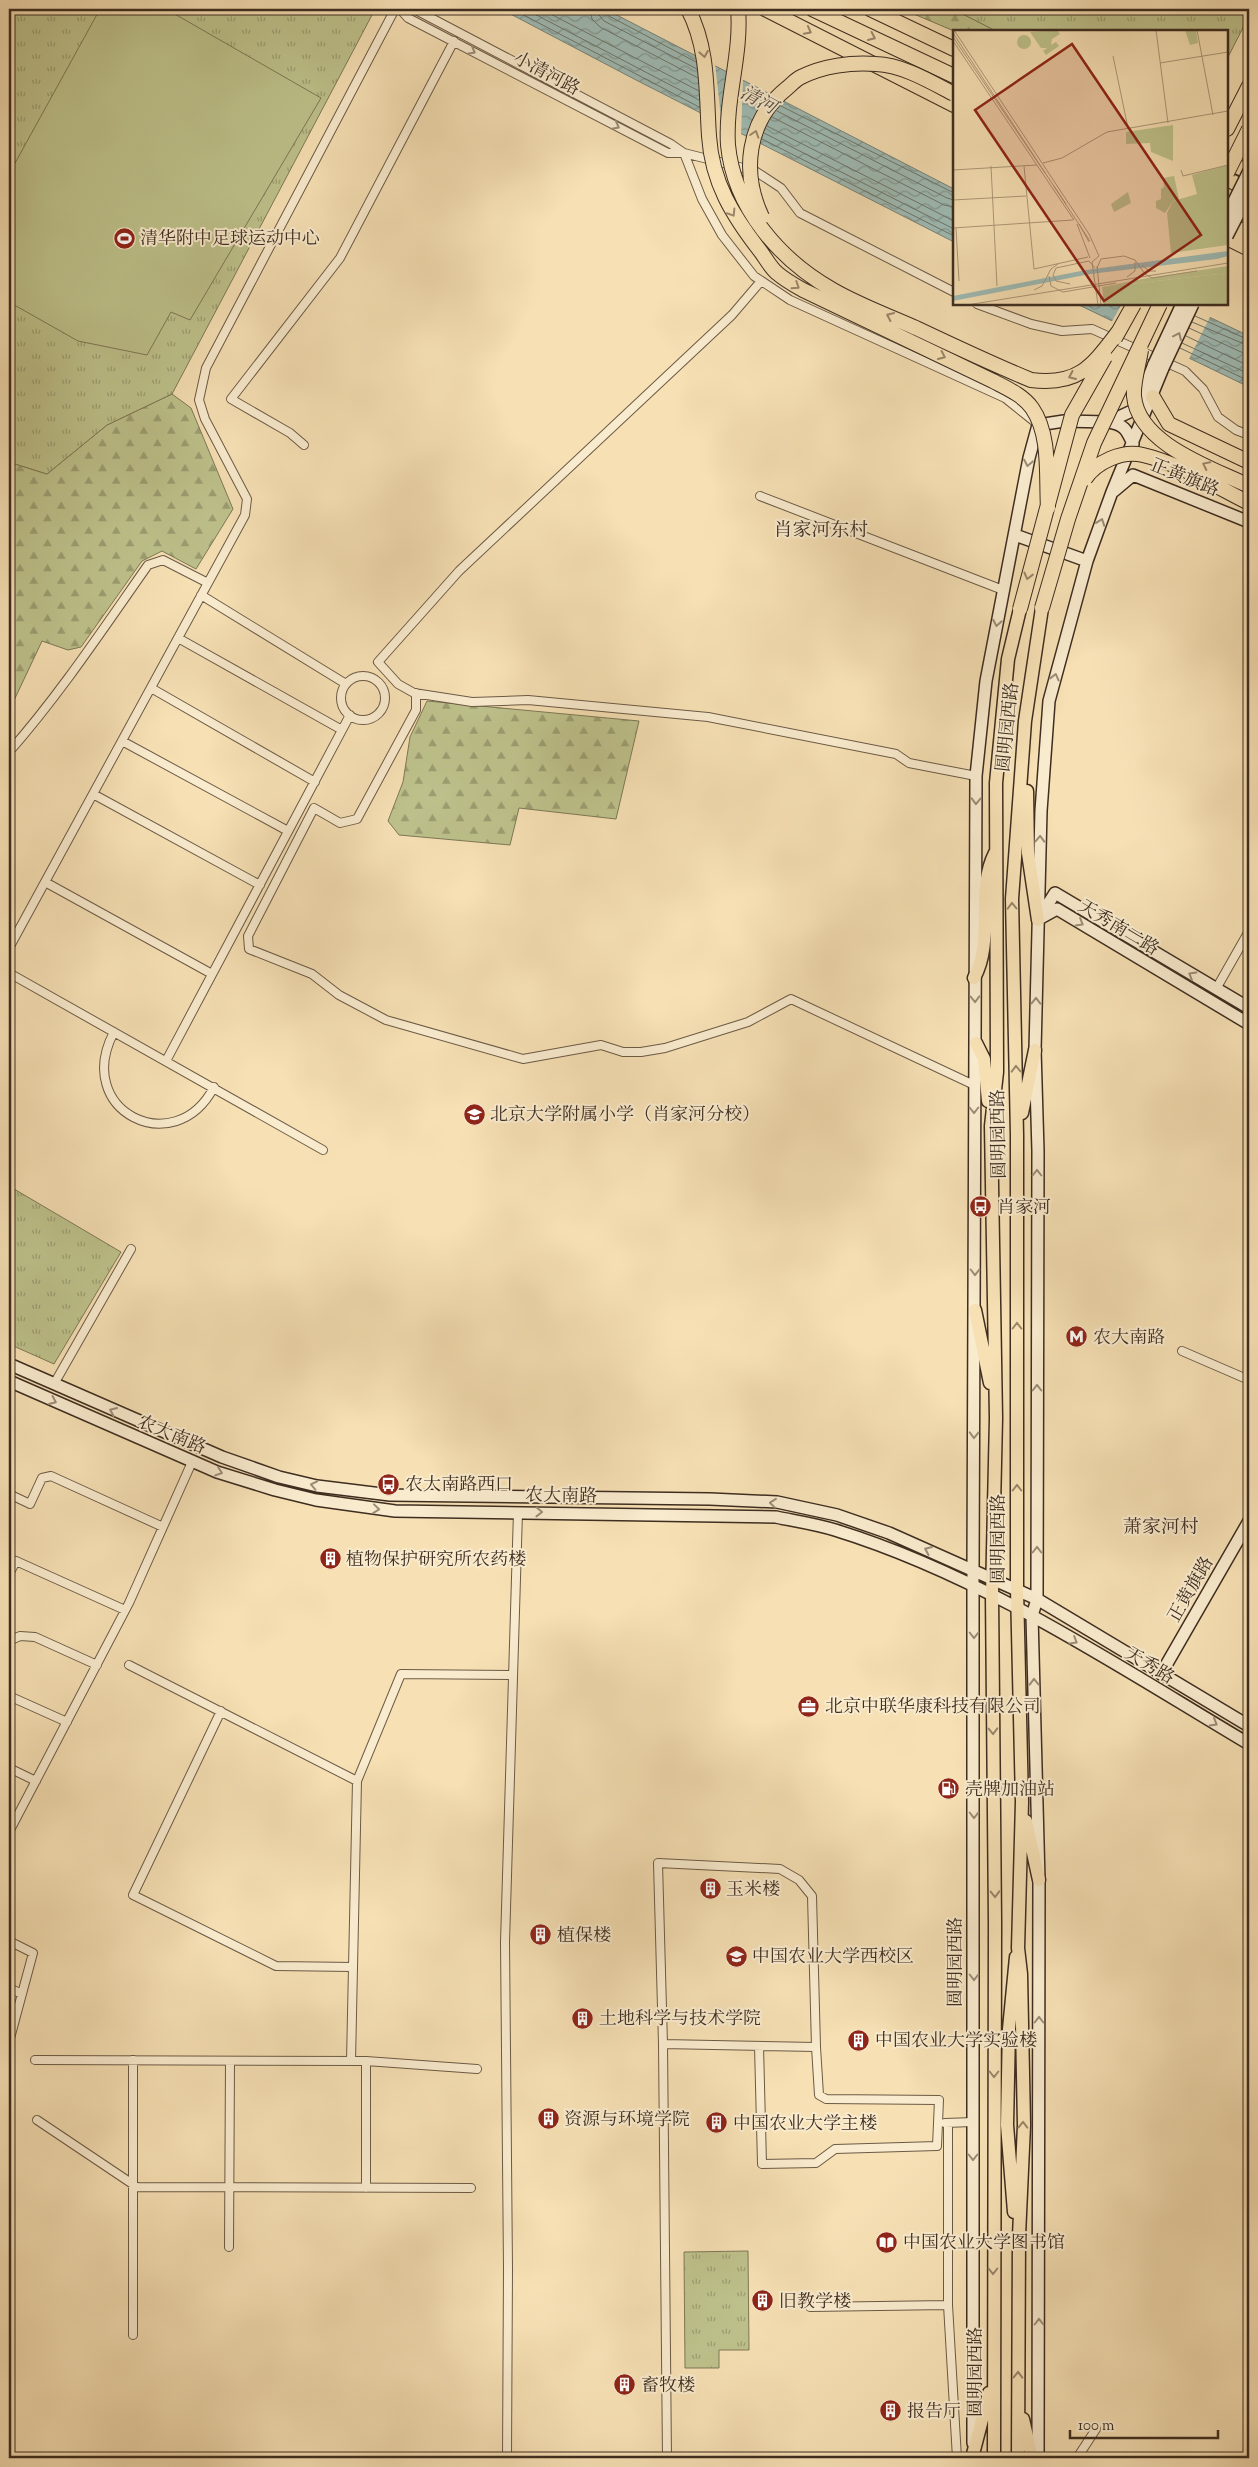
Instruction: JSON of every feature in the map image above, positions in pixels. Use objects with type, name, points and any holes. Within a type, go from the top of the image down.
[{"type":"highway","points":[[688,9],[696,23],[704,54],[709,138],[715,170],[725,201],[742,228],[776,272],[803,290],[993,381],[1014,392],[1032,408],[1040,427],[1044,446],[1048,508]]},
{"type":"highway","points":[[738,9],[737,50],[729,114],[728,145],[734,174],[747,207],[776,247],[786,257],[833,290],[1030,380],[1051,383],[1077,375],[1095,361],[1119,331]]},
{"type":"highway","points":[[765,9],[953,104]]},
{"type":"highway","points":[[812,9],[953,76]]},
{"type":"highway","points":[[870,9],[953,48]]},
{"type":"highway","points":[[776,247],[756,204],[750,179],[750,148],[759,120],[775,98],[800,77],[808,74],[834,66],[877,64],[913,74],[953,94]]},
{"type":"highway","points":[[1228,127],[1249,86]]},
{"type":"highway","points":[[1228,171],[1249,129]]},
{"type":"highway","points":[[1228,162],[1249,171]]},
{"type":"highway","points":[[1228,180],[1249,191]]},
{"type":"highway","points":[[1228,206],[1249,217]]},
{"type":"highway","points":[[1228,224],[1249,234]]},
{"type":"highway","points":[[1228,238],[1249,249]]},
{"type":"highway","name":"圆明园西路","points":[[1020,609],[1072,416],[1133,305]]},
{"type":"highway","name":"圆明园西路","points":[[1042,608],[1068,519],[1094,443],[1142,338],[1159,305]]},
{"type":"highway","points":[[1142,338],[1134,396],[1140,416],[1153,435],[1177,450],[1249,486]]},
{"type":"highway","points":[[1153,397],[1169,424],[1249,462]]},
{"type":"highway","points":[[1068,519],[1085,477],[1096,465],[1118,456],[1141,454],[1169,464],[1249,503]]},
{"type":"main road","name":"圆明园西路","points":[[1018,2458],[1019,2236],[1012,2202],[1007,2124],[1013,1967],[1018,1948],[1022,1802],[1017,1607],[1017,1135],[1012,898],[1025,721],[1042,608]]},
{"type":"main road","name":"圆明园西路","points":[[994,2458],[995,1923],[992,1578],[996,1418],[991,1126],[997,1072],[996,783],[1008,659],[1020,609]]},
{"type":"main road","points":[[1025,721],[1028,853],[1038,920]]},
{"type":"main road","points":[[974,978],[983,963],[987,868],[996,851]]},
{"type":"main road","points":[[976,1043],[984,1059],[991,1126]]},
{"type":"main road","points":[[1017,1135],[1035,1050]]},
{"type":"main road","points":[[975,1310],[996,1418]]},
{"type":"main road","points":[[1022,1802],[1039,1880]]},
{"type":"main road","points":[[974,2456],[993,2376]]},
{"type":"main road","points":[[1018,2398],[1032,2458]]},
{"type":"street","points":[[9,948],[245,514],[248,499],[205,418],[200,400],[206,368],[395,9]]},
{"type":"street","name":"小清河路","points":[[400,9],[408,18],[668,153],[684,154],[755,171],[781,188],[800,212],[953,291]]},
{"type":"street","name":"小清河路","points":[[414,9],[671,144],[684,154]]},
{"type":"street","points":[[304,445],[290,433],[231,399],[340,258],[454,41]]},
{"type":"street","points":[[684,154],[702,199],[722,235],[739,259],[762,281],[790,300],[1005,398],[1038,425],[1064,421],[1121,424],[1127,430],[1133,444]]},
{"type":"street","points":[[1228,213],[1249,171]]},
{"type":"street","points":[[1228,235],[1249,191]]},
{"type":"street","points":[[372,677],[378,662],[458,571],[732,315],[762,281]]},
{"type":"street","points":[[980,305],[1031,324],[1062,331],[1092,329],[1185,371],[1203,389],[1218,417],[1236,430],[1249,435]]},
{"type":"street","points":[[1038,2458],[1039,1880],[1032,1616],[1037,1599],[1038,1151],[1035,1050],[1041,811],[1049,701],[1087,561],[1112,492],[1153,397],[1159,366],[1182,305]]},
{"type":"street","points":[[1108,422],[1136,410],[1192,305]]},
{"type":"street","name":"圆明园西路","points":[[974,2456],[973,1570],[976,776],[986,681],[1029,458],[1038,425]]},
{"type":"street","name":"正黄旗路","points":[[1112,492],[1134,475],[1249,522]]},
{"type":"street","points":[[760,496],[1003,590]]},
{"type":"street","points":[[1015,535],[1087,561]]},
{"type":"street","points":[[9,752],[36,721],[76,669],[148,565],[163,560],[208,583]]},
{"type":"street","points":[[202,595],[346,684]]},
{"type":"street","points":[[178,638],[342,730]]},
{"type":"street","points":[[378,662],[398,684],[416,694],[472,702],[528,700],[708,717],[896,754],[909,763],[976,776]]},
{"type":"street","points":[[357,676],[372,677],[378,681],[385,694],[382,709],[370,718],[357,718],[350,715],[342,704],[342,690],[346,684],[357,676]]},
{"type":"street","points":[[151,688],[315,782]]},
{"type":"street","points":[[416,694],[416,710],[357,819],[340,823],[314,808],[248,936],[249,949],[312,974],[339,995],[386,1020],[523,1059],[601,1044],[623,1052],[641,1052],[665,1048],[748,1022],[791,999],[974,1085]]},
{"type":"street","points":[[166,1061],[350,715]]},
{"type":"street","points":[[122,740],[288,831]]},
{"type":"street","points":[[93,794],[260,885]]},
{"type":"street","points":[[45,882],[212,974]]},
{"type":"street","name":"天秀南二路","points":[[1038,920],[1055,893],[1249,1008]]},
{"type":"street","name":"天秀南二路","points":[[1038,920],[1057,909],[1249,1024]]},
{"type":"street","points":[[1216,989],[1249,932]]},
{"type":"street","points":[[9,973],[323,1150]]},
{"type":"street","points":[[114,1032],[104,1054],[103,1072],[107,1090],[117,1105],[132,1117],[149,1123],[168,1124],[185,1118],[200,1108],[214,1087]]},
{"type":"street","points":[[54,1384],[131,1249]]},
{"type":"street","points":[[1182,1351],[1249,1380]]},
{"type":"street","name":"农大南路","points":[[9,1364],[222,1457],[279,1477],[317,1486],[390,1495],[710,1499],[777,1502],[837,1515],[889,1533],[1017,1590]]},
{"type":"street","name":"农大南路","points":[[9,1381],[192,1462],[275,1490],[353,1506],[395,1511],[776,1517],[833,1529],[874,1543],[992,1595]]},
{"type":"street","points":[[9,1832],[125,1610],[192,1462]]},
{"type":"street","points":[[9,1494],[30,1504],[42,1478],[51,1476],[163,1527]]},
{"type":"street","points":[[506,2458],[508,2260],[505,1942],[518,1512]]},
{"type":"street","name":"正黄旗路","points":[[1161,1674],[1249,1521]]},
{"type":"street","points":[[9,1574],[16,1561],[125,1610]]},
{"type":"street","name":"天秀路","points":[[1017,1590],[1037,1599],[1249,1726]]},
{"type":"street","name":"天秀路","points":[[992,1595],[1017,1607],[1249,1744]]},
{"type":"street","points":[[9,1641],[20,1636],[35,1637],[96,1665]]},
{"type":"street","points":[[130,1665],[357,1781]]},
{"type":"street","points":[[351,2061],[357,1781],[401,1674],[513,1675]]},
{"type":"street","points":[[9,1696],[67,1722]]},
{"type":"street","points":[[220,1712],[132,1895],[276,1966],[353,1967]]},
{"type":"street","points":[[9,1768],[36,1781]]},
{"type":"street","points":[[668,2458],[663,2044],[658,1863],[780,1869],[799,1880],[812,1896],[816,2047],[820,2094],[826,2099],[939,2100],[937,2146],[835,2149],[816,2163],[762,2164],[759,2046]]},
{"type":"street","points":[[9,1941],[33,1953],[9,2042]]},
{"type":"street","points":[[9,1988],[22,1994]]},
{"type":"street","points":[[663,2044],[816,2047]]},
{"type":"street","points":[[35,2060],[366,2061],[477,2069]]},
{"type":"street","points":[[133,2060],[133,2334]]},
{"type":"street","points":[[229,2247],[230,2061]]},
{"type":"street","points":[[366,2061],[366,2188]]},
{"type":"street","points":[[37,2120],[137,2187],[471,2188]]},
{"type":"street","points":[[938,2123],[973,2122]]},
{"type":"street","points":[[948,2123],[948,2305],[957,2458]]},
{"type":"street","points":[[810,2306],[948,2305]]},
{"type":"street","points":[[1077,2458],[1096,2429]]},
{"type":"green space","name":"清华附中足球运动中心","points":[[351,8],[359,9],[372,15],[172,394],[107,425],[47,474],[9,462],[9,9],[304,9],[312,13],[326,9]]},
{"type":"green space","name":"清华附中足球运动中心","points":[[100,9],[166,9],[321,98],[190,320],[171,312],[147,355],[78,341],[9,302],[9,174]]},
{"type":"green space","points":[[902,9],[953,9],[994,30],[953,31]]},
{"type":"green space","points":[[953,9],[1249,9],[1249,16],[1228,57],[1228,30],[994,30]]},
{"type":"green space","points":[[172,394],[191,408],[233,509],[196,569],[162,551],[142,561],[81,647],[68,650],[42,641],[9,711],[9,462],[47,474],[107,425]]},
{"type":"green space","points":[[427,701],[639,721],[616,819],[519,808],[510,845],[399,835],[388,821],[403,782],[410,737]]},
{"type":"green space","points":[[9,1186],[121,1252],[54,1364],[9,1344]]},
{"type":"green space","points":[[748,2251],[749,2350],[719,2350],[719,2368],[685,2368],[684,2252]]},
{"type":"water","name":"清河","points":[[501,9],[605,9],[953,188],[953,241]]},
{"type":"water","points":[[1079,305],[1184,305],[1249,336],[1249,387]]},
{"type":"pier","points":[[704,57],[715,63],[722,127],[710,120]]},
{"type":"pier","points":[[731,72],[743,78],[741,137],[730,131]]},
{"type":"pier","points":[[1121,305],[1190,305],[1211,315],[1188,361],[1111,323]]},
{"type":"place","name":"清华附中足球运动中心","points":[[124,238]]},
{"type":"place","name":"北京大学附属小学（肖家河分校）","points":[[474,1114]]},
{"type":"place","name":"肖家河","points":[[981,1207]]},
{"type":"place","name":"农大南路","points":[[1077,1337]]},
{"type":"place","name":"农大南路西口","points":[[389,1484]]},
{"type":"place","name":"植物保护研究所农药楼","points":[[330,1559]]},
{"type":"place","name":"北京中联华康科技有限公司","points":[[809,1706]]},
{"type":"place","name":"壳牌加油站","points":[[949,1789]]},
{"type":"place","name":"玉米楼","points":[[710,1889]]},
{"type":"place","name":"植保楼","points":[[541,1935]]},
{"type":"place","name":"中国农业大学西校区","points":[[736,1956]]},
{"type":"place","name":"土地科学与技术学院","points":[[583,2018]]},
{"type":"place","name":"中国农业大学实验楼","points":[[859,2040]]},
{"type":"place","name":"资源与环境学院","points":[[548,2119]]},
{"type":"place","name":"中国农业大学主楼","points":[[717,2123]]},
{"type":"place","name":"中国农业大学图书馆","points":[[887,2242]]},
{"type":"place","name":"旧教学楼","points":[[763,2301]]},
{"type":"place","name":"畜牧楼","points":[[625,2385]]},
{"type":"place","name":"报告厅","points":[[891,2411]]},
{"type":"district","name":"肖家河东村","points":[[821,529]]},
{"type":"district","name":"萧家河村","points":[[1161,1526]]}]
